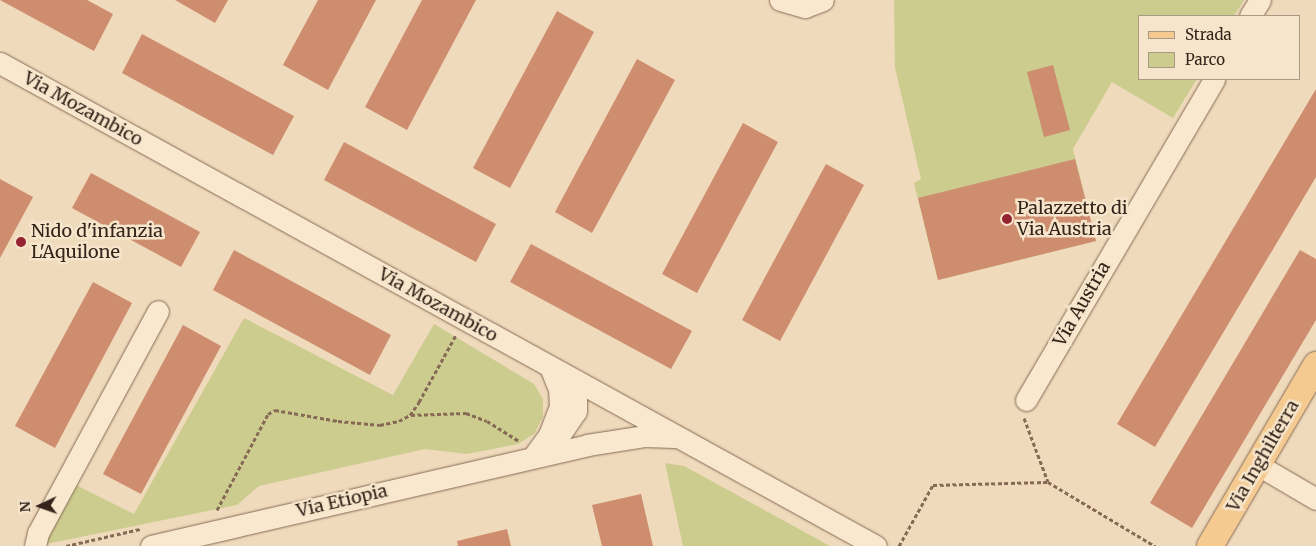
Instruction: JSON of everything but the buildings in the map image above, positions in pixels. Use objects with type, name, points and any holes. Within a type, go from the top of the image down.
[{"type":"main road","name":"Via Inghilterra","points":[[1210,546],[1316,365]]},
{"type":"street","points":[[780,0],[805,7],[823,0]]},
{"type":"street","points":[[1251,15],[1260,0]]},
{"type":"street","name":"Via Mozambico","points":[[0,63],[876,546]]},
{"type":"street","name":"Via Austria","points":[[1026,400],[1213,80]]},
{"type":"street","points":[[35,546],[38,534],[158,311]]},
{"type":"street","points":[[533,456],[549,435],[560,407],[559,389],[550,367]]},
{"type":"street","name":"Via Etiopia","points":[[533,456],[565,431],[576,411],[576,381]]},
{"type":"street","name":"Via Etiopia","points":[[150,536],[614,440],[677,437]]},
{"type":"street","points":[[1258,464],[1316,499]]},
{"type":"path","points":[[410,415],[464,319]]},
{"type":"path","points":[[1026,400],[1024,418],[1048,482]]},
{"type":"path","points":[[216,512],[268,414],[275,410],[380,425],[410,415],[466,413],[515,436],[533,456]]},
{"type":"path","points":[[899,546],[933,485],[1048,482],[1156,546]]},
{"type":"path","points":[[66,546],[150,536]]},
{"type":"green space","points":[[894,0],[1244,0],[1235,15],[1138,15],[1138,80],[1196,80],[1173,118],[1112,82],[1073,149],[1096,241],[938,280],[914,183],[921,179],[895,68]]},
{"type":"green space","points":[[244,318],[393,395],[434,324],[534,384],[543,399],[543,417],[534,434],[518,444],[467,454],[425,449],[259,486],[237,505],[46,544],[45,537],[76,485],[134,514]]},
{"type":"green space","points":[[665,463],[684,466],[830,546],[683,546]]},
{"type":"place","name":"Palazzetto di Via Austria","points":[[1007,219]]},
{"type":"place","name":"Nido d'infanzia L'Aquilone","points":[[21,242]]}]
